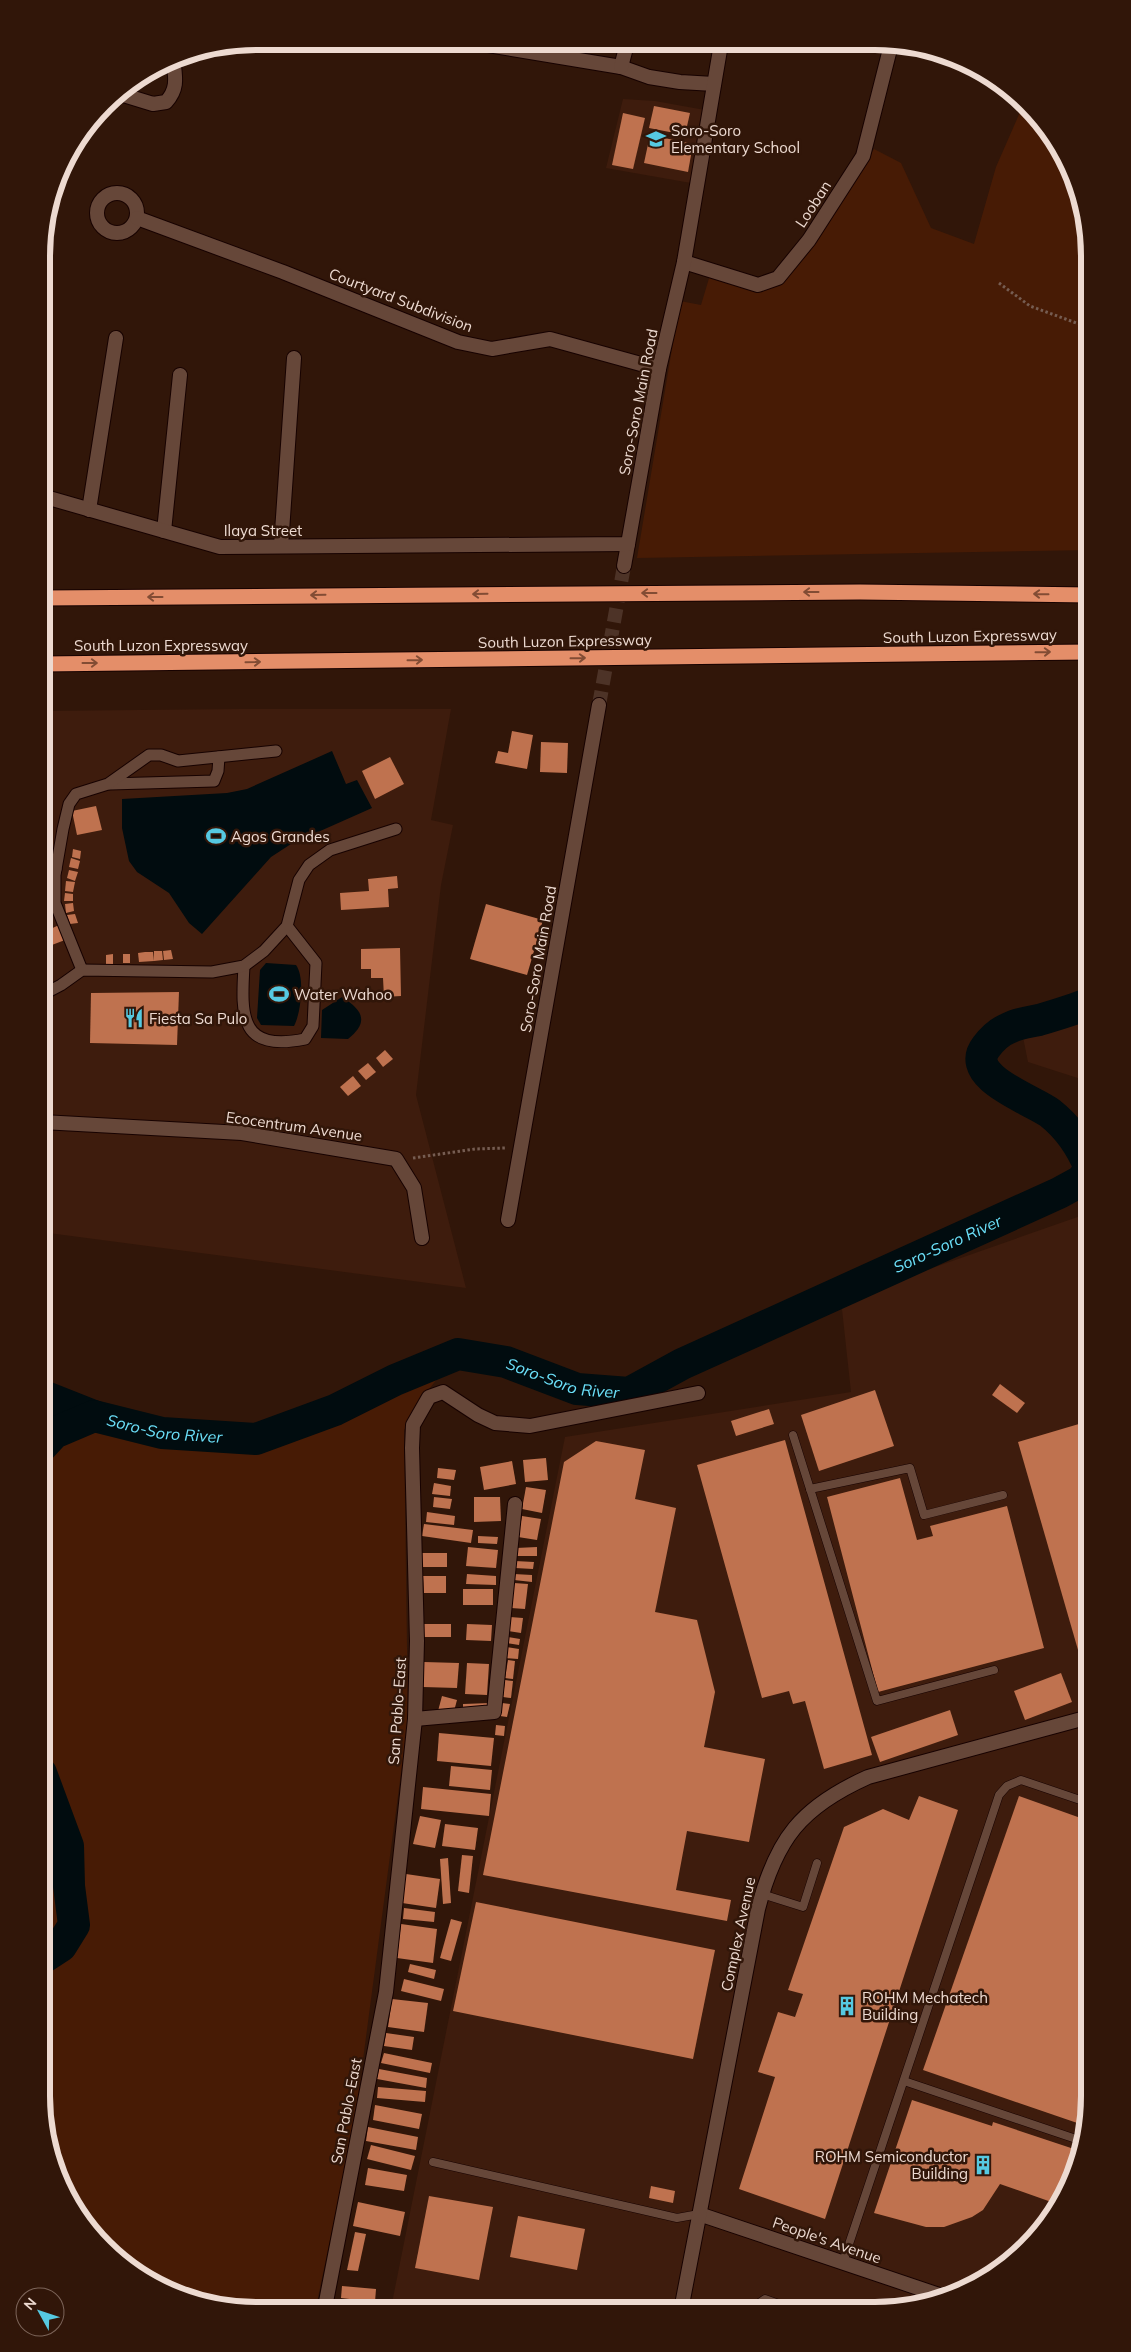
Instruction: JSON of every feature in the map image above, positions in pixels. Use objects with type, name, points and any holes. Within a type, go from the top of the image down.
[{"type":"highway","points":[[50,598],[850,592],[1081,595]]},
{"type":"highway","name":"South Luzon Expressway","points":[[50,664],[1081,652]]},
{"type":"street","points":[[518,50],[621,67],[649,77],[672,81],[714,84]]},
{"type":"street","points":[[621,67],[625,50]]},
{"type":"street","name":"Soro-Soro Main Road","points":[[624,566],[659,369],[684,262],[720,50]]},
{"type":"street","name":"Looban","points":[[684,262],[758,285],[778,278],[809,240],[863,156],[890,50]]},
{"type":"street","points":[[127,96],[153,104],[166,102],[174,94],[176,81],[174,67]]},
{"type":"street","name":"Courtyard Subdivision","points":[[137,218],[282,272],[458,342],[492,349],[550,339],[659,369]]},
{"type":"street","points":[[89,510],[116,338]]},
{"type":"street","points":[[281,546],[294,358]]},
{"type":"street","points":[[164,531],[180,375]]},
{"type":"street","name":"Ilaya Street","points":[[50,498],[220,547],[628,544]]},
{"type":"street","name":"Soro-Soro Main Road","points":[[508,1220],[599,705]]},
{"type":"street","points":[[108,784],[148,755],[161,755],[178,760],[276,751]]},
{"type":"street","points":[[82,970],[55,903],[56,869],[69,804],[76,794],[108,784],[214,781],[218,771],[219,757]]},
{"type":"street","points":[[50,991],[82,970],[212,972],[244,966],[264,951],[287,926],[299,880],[309,865],[330,850],[396,829]]},
{"type":"street","points":[[50,863],[56,869]]},
{"type":"street","points":[[244,966],[242,997],[245,1018],[252,1033],[263,1040],[305,1039],[313,1026],[316,963],[287,926]]},
{"type":"street","name":"Ecocentrum Avenue","points":[[50,1122],[242,1133],[396,1160]]},
{"type":"street","points":[[396,1160],[414,1188],[422,1238]]},
{"type":"street","name":"San Pablo-East","points":[[326,2302],[386,1992],[415,1719],[417,1641],[413,1426],[429,1397],[443,1392],[478,1415],[495,1423],[530,1426],[698,1393]]},
{"type":"street","points":[[415,1719],[494,1712],[515,1504]]},
{"type":"street","name":"Complex Avenue","points":[[682,2302],[762,1894],[772,1863],[794,1829],[822,1802],[844,1788],[868,1778],[1081,1718]]},
{"type":"street","name":"People's Avenue","points":[[699,2214],[934,2293]]},
{"type":"lane","points":[[793,1435],[877,1701],[994,1670]]},
{"type":"lane","points":[[810,1489],[910,1468],[924,1515],[1003,1495]]},
{"type":"lane","points":[[843,2262],[999,1796],[1007,1786],[1021,1780],[1081,1800]]},
{"type":"lane","points":[[762,1894],[803,1907],[817,1863]]},
{"type":"lane","points":[[904,2081],[1076,2139]]},
{"type":"lane","points":[[433,2162],[677,2218],[699,2214]]},
{"type":"lane","points":[[761,2302],[765,2299],[773,2302]]},
{"type":"path","points":[[999,283],[1030,306],[1081,325]]},
{"type":"path","points":[[396,1160],[475,1149],[521,1147]]},
{"type":"shaded area","name":"Soro-Soro Elementary School","points":[[623,99],[655,101],[705,110],[691,183],[606,168]]},
{"type":"shaded area","points":[[1021,110],[1046,142],[1060,165],[1070,190],[1077,216],[1081,243],[1081,550],[637,558],[680,301],[701,305],[710,275],[761,288],[827,220],[874,149],[901,163],[931,228],[974,244],[996,167]]},
{"type":"shaded area","points":[[451,709],[431,820],[453,825],[441,885],[416,1095],[466,1288],[50,1233],[50,711]]},
{"type":"shaded area","name":"Agos Grandes","points":[[332,751],[346,784],[357,780],[372,808],[291,844],[271,857],[202,934],[189,923],[169,893],[137,872],[129,861],[122,828],[122,799],[227,793],[247,789]]},
{"type":"shaded area","name":"Water Wahoo","points":[[266,963],[296,965],[299,971],[301,995],[299,1013],[294,1026],[261,1025],[257,1018],[260,970]]},
{"type":"shaded area","points":[[342,997],[361,1016],[359,1027],[348,1039],[321,1038],[322,1010]]},
{"type":"shaded area","points":[[1081,1013],[1081,1079],[1028,1062],[1023,1037]]},
{"type":"shaded area","points":[[1081,1216],[1081,2109],[1074,2149],[1060,2187],[1030,2232],[1011,2251],[966,2281],[941,2291],[915,2298],[888,2302],[392,2302],[565,1437],[851,1392],[841,1300]]},
{"type":"shaded area","points":[[458,1354],[424,1395],[404,1430],[408,1720],[355,2120],[317,2302],[243,2302],[216,2298],[190,2291],[165,2281],[142,2267],[110,2242],[85,2210],[71,2187],[61,2162],[54,2136],[50,2109],[50,1399],[94,1416],[162,1433],[256,1439],[335,1410],[395,1380]]},
{"type":"building","points":[[654,106],[690,113],[685,135],[649,128]]},
{"type":"building","points":[[623,113],[645,118],[633,169],[612,165]]},
{"type":"building","points":[[650,135],[693,144],[688,172],[644,163]]},
{"type":"building","points":[[512,731],[533,735],[527,769],[495,763],[498,751],[508,753]]},
{"type":"building","points":[[541,742],[568,743],[567,773],[540,772]]},
{"type":"building","points":[[390,757],[404,784],[375,799],[362,771]]},
{"type":"building","points":[[96,806],[102,830],[77,835],[72,811]]},
{"type":"building","points":[[73,849],[81,851],[80,859],[72,857]]},
{"type":"building","points":[[71,858],[80,861],[78,869],[69,867]]},
{"type":"building","points":[[69,870],[78,872],[75,881],[67,878]]},
{"type":"building","points":[[397,876],[398,888],[388,889],[389,907],[341,910],[340,893],[369,891],[368,879]]},
{"type":"building","points":[[66,881],[75,882],[73,892],[65,891]]},
{"type":"building","points":[[65,893],[73,894],[73,901],[64,901]]},
{"type":"building","points":[[73,903],[74,911],[66,913],[65,904]]},
{"type":"building","points":[[486,904],[543,920],[527,975],[470,959]]},
{"type":"building","points":[[75,914],[78,923],[70,924],[67,915]]},
{"type":"building","points":[[59,925],[65,940],[50,946],[50,929]]},
{"type":"building","points":[[400,948],[401,996],[384,997],[383,978],[371,978],[371,969],[361,969],[361,949]]},
{"type":"building","points":[[171,950],[173,959],[164,960],[163,951]]},
{"type":"building","points":[[154,951],[162,951],[163,960],[154,961]]},
{"type":"building","points":[[153,952],[154,961],[139,962],[138,953]]},
{"type":"building","points":[[113,954],[113,964],[106,964],[106,955]]},
{"type":"building","points":[[123,954],[130,954],[130,963],[123,963]]},
{"type":"building","name":"Fiesta Sa Pulo","points":[[179,992],[177,1045],[90,1043],[91,993]]},
{"type":"building","points":[[385,1050],[393,1059],[383,1067],[376,1058]]},
{"type":"building","points":[[368,1063],[376,1072],[366,1080],[358,1071]]},
{"type":"building","points":[[353,1076],[361,1086],[348,1096],[340,1087]]},
{"type":"building","points":[[1000,1384],[1025,1403],[1017,1413],[992,1395]]},
{"type":"building","points":[[875,1390],[894,1446],[819,1471],[801,1415]]},
{"type":"building","points":[[769,1409],[774,1424],[736,1436],[731,1421]]},
{"type":"building","points":[[1081,1423],[1081,1660],[1018,1442]]},
{"type":"building","points":[[785,1440],[872,1755],[824,1769],[805,1701],[793,1704],[789,1691],[762,1698],[697,1465]]},
{"type":"building","points":[[596,1441],[645,1450],[635,1499],[676,1508],[655,1612],[697,1620],[715,1692],[704,1747],[765,1759],[749,1842],[687,1831],[676,1890],[731,1900],[727,1921],[483,1875],[564,1462]]},
{"type":"building","points":[[546,1458],[548,1480],[525,1482],[523,1460]]},
{"type":"building","points":[[512,1461],[516,1484],[484,1490],[480,1467]]},
{"type":"building","points":[[438,1468],[456,1470],[454,1480],[437,1478]]},
{"type":"building","points":[[900,1478],[917,1540],[933,1536],[930,1526],[1007,1506],[1044,1648],[878,1692],[827,1497]]},
{"type":"building","points":[[434,1483],[451,1486],[450,1496],[432,1494]]},
{"type":"building","points":[[526,1487],[546,1490],[542,1513],[522,1509]]},
{"type":"building","points":[[434,1497],[452,1499],[450,1509],[433,1507]]},
{"type":"building","points":[[474,1497],[500,1497],[501,1521],[474,1522]]},
{"type":"building","points":[[427,1512],[455,1516],[454,1525],[426,1522]]},
{"type":"building","points":[[522,1516],[541,1519],[537,1540],[518,1537]]},
{"type":"building","points":[[424,1524],[473,1530],[471,1543],[422,1536]]},
{"type":"building","points":[[478,1536],[498,1537],[497,1544],[478,1543]]},
{"type":"building","points":[[468,1547],[498,1550],[496,1568],[466,1566]]},
{"type":"building","points":[[537,1547],[537,1556],[516,1556],[516,1548]]},
{"type":"building","points":[[422,1553],[447,1553],[447,1567],[422,1567]]},
{"type":"building","points":[[515,1561],[534,1562],[533,1569],[515,1568]]},
{"type":"building","points":[[467,1574],[496,1576],[496,1585],[466,1584]]},
{"type":"building","points":[[514,1574],[532,1575],[532,1582],[514,1580]]},
{"type":"building","points":[[423,1576],[446,1576],[446,1593],[424,1593]]},
{"type":"building","points":[[514,1583],[528,1584],[525,1609],[511,1608]]},
{"type":"building","points":[[463,1589],[493,1589],[493,1605],[463,1605]]},
{"type":"building","points":[[510,1617],[523,1618],[521,1633],[508,1631]]},
{"type":"building","points":[[424,1624],[451,1624],[451,1637],[424,1637]]},
{"type":"building","points":[[467,1624],[492,1625],[491,1641],[466,1640]]},
{"type":"building","points":[[508,1637],[520,1639],[519,1645],[507,1643]]},
{"type":"building","points":[[506,1647],[519,1649],[518,1659],[505,1658]]},
{"type":"building","points":[[508,1660],[515,1661],[513,1679],[505,1678]]},
{"type":"building","points":[[424,1662],[459,1663],[457,1688],[423,1687]]},
{"type":"building","points":[[467,1663],[489,1664],[487,1695],[465,1694]]},
{"type":"building","points":[[1061,1673],[1072,1702],[1025,1720],[1014,1691]]},
{"type":"building","points":[[505,1680],[513,1681],[511,1698],[503,1697]]},
{"type":"building","points":[[442,1696],[457,1700],[453,1715],[438,1711]]},
{"type":"building","points":[[491,1703],[492,1711],[463,1712],[463,1704]]},
{"type":"building","points":[[502,1703],[510,1704],[507,1717],[500,1716]]},
{"type":"building","points":[[950,1710],[958,1735],[880,1762],[871,1737]]},
{"type":"building","points":[[496,1725],[505,1726],[504,1736],[495,1735]]},
{"type":"building","points":[[439,1733],[494,1738],[491,1766],[437,1761]]},
{"type":"building","points":[[451,1766],[492,1770],[490,1790],[449,1786]]},
{"type":"building","points":[[423,1787],[491,1794],[489,1816],[421,1809]]},
{"type":"building","name":"ROHM Mechatech Building","points":[[919,1796],[958,1810],[825,2219],[739,2189],[775,2077],[758,2072],[778,2012],[795,2017],[803,1994],[788,1990],[844,1827],[883,1809],[909,1820]]},
{"type":"building","points":[[1019,1796],[1081,1818],[1081,2109],[1079,2124],[923,2070]]},
{"type":"building","points":[[420,1816],[441,1820],[435,1848],[413,1844]]},
{"type":"building","points":[[445,1824],[478,1828],[475,1850],[442,1846]]},
{"type":"building","points":[[462,1855],[473,1856],[469,1893],[458,1891]]},
{"type":"building","points":[[448,1858],[451,1903],[443,1904],[440,1859]]},
{"type":"building","points":[[406,1874],[440,1879],[436,1908],[402,1903]]},
{"type":"building","points":[[476,1902],[715,1950],[693,2059],[453,2011]]},
{"type":"building","points":[[404,1908],[435,1912],[434,1922],[403,1919]]},
{"type":"building","points":[[451,1919],[462,1922],[451,1961],[440,1958]]},
{"type":"building","points":[[401,1924],[437,1929],[433,1963],[397,1958]]},
{"type":"building","points":[[410,1964],[436,1970],[434,1979],[408,1972]]},
{"type":"building","points":[[404,1979],[444,1989],[441,2001],[401,1991]]},
{"type":"building","points":[[392,1999],[428,2003],[424,2032],[388,2027]]},
{"type":"building","points":[[386,2033],[414,2037],[412,2050],[384,2046]]},
{"type":"building","points":[[384,2053],[432,2063],[430,2073],[381,2063]]},
{"type":"building","points":[[379,2069],[427,2078],[426,2088],[377,2079]]},
{"type":"building","points":[[378,2087],[426,2091],[425,2102],[377,2098]]},
{"type":"building","name":"ROHM Semiconductor Building","points":[[912,2100],[992,2126],[993,2122],[1074,2149],[1060,2187],[1051,2202],[1000,2184],[983,2210],[972,2217],[944,2227],[926,2227],[874,2213]]},
{"type":"building","points":[[375,2105],[422,2114],[419,2129],[373,2120]]},
{"type":"building","points":[[368,2127],[418,2137],[416,2150],[366,2141]]},
{"type":"building","points":[[371,2145],[415,2156],[411,2170],[367,2159]]},
{"type":"building","points":[[368,2168],[407,2175],[404,2191],[365,2185]]},
{"type":"building","points":[[651,2186],[675,2191],[673,2203],[649,2198]]},
{"type":"building","points":[[429,2196],[493,2207],[479,2280],[415,2268]]},
{"type":"building","points":[[358,2202],[405,2212],[400,2236],[353,2226]]},
{"type":"building","points":[[518,2216],[585,2229],[577,2270],[510,2257]]},
{"type":"building","points":[[355,2232],[366,2234],[358,2271],[347,2270]]},
{"type":"building","points":[[342,2286],[376,2289],[375,2302],[341,2298]]},
{"type":"waterway","name":"Soro-Soro River","points":[[1081,1006],[1039,1020],[1016,1025],[1005,1030],[988,1044],[981,1058],[984,1068],[992,1078],[1050,1113],[1069,1131],[1081,1149]]},
{"type":"waterway","name":"Soro-Soro River","points":[[50,1399],[94,1416],[162,1433],[256,1439],[335,1410],[395,1380],[458,1354],[506,1362],[577,1389],[629,1393],[682,1364],[1059,1193],[1081,1181]]},
{"type":"waterway","points":[[50,1437],[54,1433],[94,1416]]},
{"type":"waterway","points":[[50,1797],[68,1846],[69,1886],[74,1925],[61,1946],[50,1953]]},
{"type":"tunnel","points":[[599,705],[624,566]]},
{"type":"place","name":"Soro-Soro Elementary School","points":[[656,139]]},
{"type":"place","name":"Agos Grandes","points":[[216,836]]},
{"type":"place","name":"Water Wahoo","points":[[279,994]]},
{"type":"place","name":"Fiesta Sa Pulo","points":[[134,1018]]},
{"type":"place","name":"ROHM Mechatech Building","points":[[847,2006]]},
{"type":"place","name":"ROHM Semiconductor Building","points":[[983,2165]]}]
